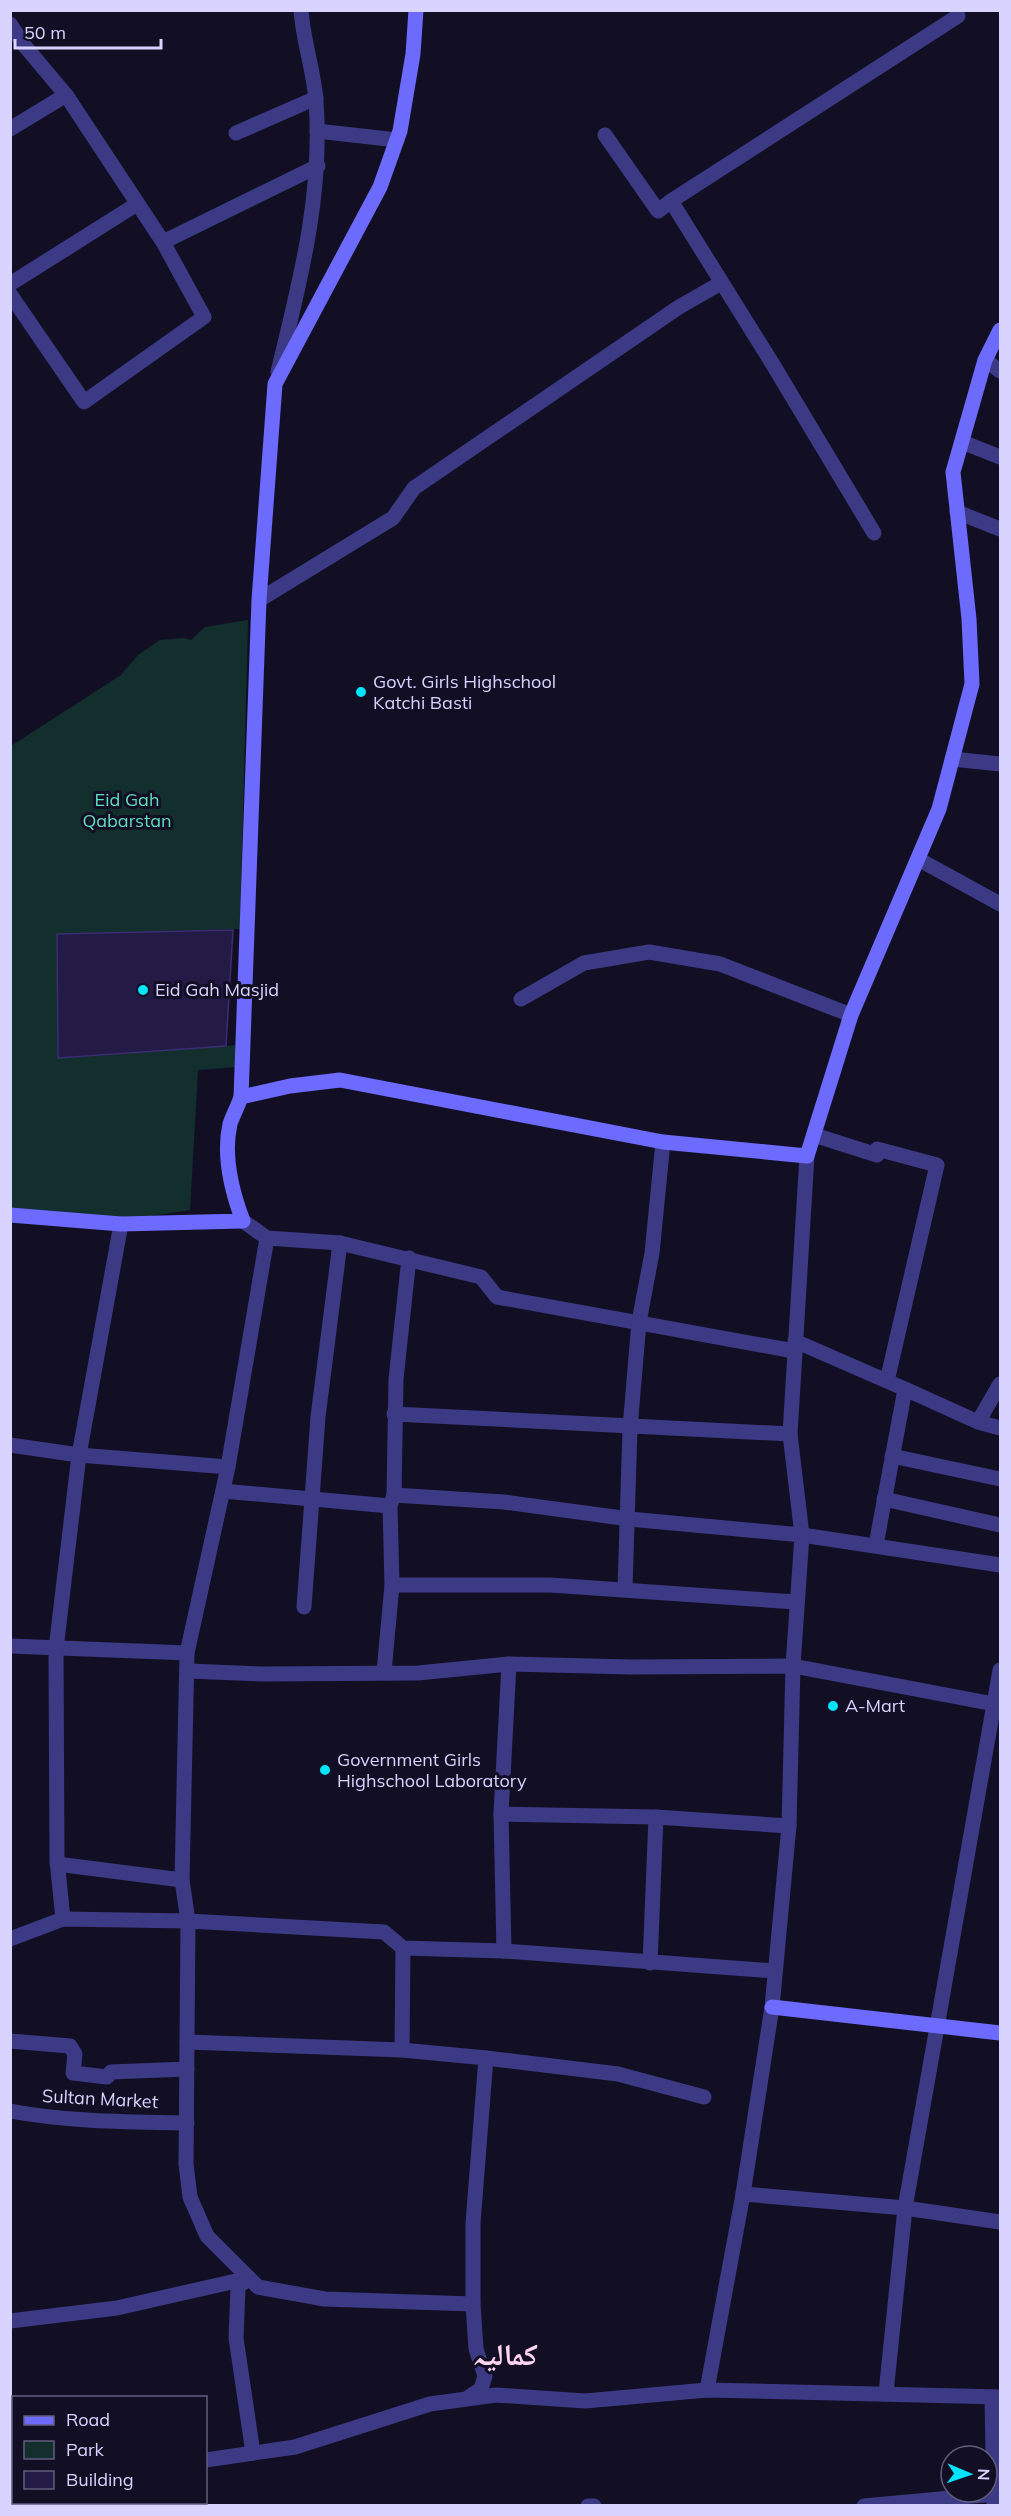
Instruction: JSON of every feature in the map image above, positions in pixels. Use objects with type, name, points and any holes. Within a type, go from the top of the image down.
[{"type":"street","points":[[300,10],[316,98],[318,166],[306,256],[276,384],[259,600],[241,1097],[230,1124],[229,1157],[233,1196],[243,1221],[267,1238],[340,1242],[481,1277],[497,1297],[795,1346],[886,1381],[978,1422],[1000,1428]]},
{"type":"street","points":[[276,384],[380,187],[397,140],[413,54],[416,10]]},
{"type":"street","points":[[605,135],[658,211],[958,16]]},
{"type":"street","points":[[10,24],[24,45],[66,94],[163,242],[204,317],[84,402],[10,294]]},
{"type":"street","points":[[10,129],[66,94]]},
{"type":"street","points":[[236,133],[316,98]]},
{"type":"street","points":[[317,131],[397,140]]},
{"type":"street","points":[[163,242],[318,166]]},
{"type":"street","points":[[671,201],[874,533]]},
{"type":"street","points":[[10,285],[137,204]]},
{"type":"street","points":[[259,600],[393,518],[414,488],[679,307],[721,283]]},
{"type":"street","points":[[707,2390],[743,2194],[772,2007],[789,1826],[793,1666],[802,1535],[790,1434],[807,1156],[851,1015],[939,809],[972,684],[969,619],[953,472],[985,360],[1000,330]]},
{"type":"street","points":[[985,360],[1000,371]]},
{"type":"street","points":[[962,442],[1000,458]]},
{"type":"street","points":[[957,512],[1000,530]]},
{"type":"street","points":[[952,759],[1000,764]]},
{"type":"street","points":[[918,859],[1000,904]]},
{"type":"street","points":[[521,999],[584,963],[649,952],[720,964],[851,1015]]},
{"type":"street","points":[[241,1097],[290,1086],[340,1080],[663,1142],[807,1156]]},
{"type":"street","points":[[813,1135],[877,1155],[877,1149],[936,1164],[886,1381]]},
{"type":"street","points":[[625,1589],[630,1428],[639,1322],[652,1252],[663,1142]]},
{"type":"street","points":[[11,1219],[122,1224],[243,1221]]},
{"type":"street","points":[[63,1919],[57,1864],[56,1649],[79,1455],[122,1224]]},
{"type":"street","points":[[267,1238],[228,1467],[187,1653],[182,1880],[188,1922],[186,2164],[190,2197],[207,2236],[258,2287],[325,2299],[473,2304]]},
{"type":"street","points":[[304,1607],[318,1417],[340,1242]]},
{"type":"street","points":[[384,1672],[392,1586],[394,1414],[409,1258]]},
{"type":"street","points":[[978,1422],[1000,1384]]},
{"type":"street","points":[[876,1545],[905,1389]]},
{"type":"street","points":[[394,1414],[630,1428],[790,1434]]},
{"type":"street","points":[[10,1445],[79,1455],[228,1467]]},
{"type":"street","points":[[892,1456],[1000,1479]]},
{"type":"street","points":[[223,1491],[311,1500],[504,1502],[628,1519],[802,1535],[1000,1565]]},
{"type":"street","points":[[884,1499],[1000,1526]]},
{"type":"street","points":[[392,1586],[502,1584],[625,1589],[796,1602]]},
{"type":"street","points":[[10,1646],[187,1653]]},
{"type":"street","points":[[188,1671],[263,1674],[418,1673],[509,1664],[793,1666],[994,1704]]},
{"type":"street","points":[[504,1951],[501,1814],[509,1664]]},
{"type":"street","points":[[886,2393],[905,2208],[937,2025],[994,1747],[994,1704],[1000,1670]]},
{"type":"street","points":[[501,1814],[656,1817],[789,1826]]},
{"type":"street","points":[[650,1963],[656,1817]]},
{"type":"street","points":[[57,1864],[182,1880]]},
{"type":"street","points":[[10,1939],[63,1919],[188,1922],[384,1932],[403,1948],[504,1951],[775,1971]]},
{"type":"street","points":[[402,2050],[403,1948]]},
{"type":"street","points":[[772,2007],[1000,2033]]},
{"type":"street","points":[[10,2042],[70,2046],[75,2054],[73,2073],[95,2077],[107,2077],[111,2072],[187,2069]]},
{"type":"street","points":[[187,2042],[402,2050],[486,2058],[618,2074],[704,2097]]},
{"type":"street","points":[[469,2397],[480,2389],[484,2376],[476,2349],[473,2304],[474,2223],[486,2058]]},
{"type":"street","name":"Sultan Market","points":[[10,2111],[46,2118],[90,2121],[187,2123]]},
{"type":"street","points":[[743,2194],[905,2208],[1000,2222]]},
{"type":"street","points":[[10,2321],[117,2308],[249,2277]]},
{"type":"street","points":[[249,2277],[238,2287],[237,2338],[253,2453]]},
{"type":"street","points":[[207,2460],[295,2446],[430,2404],[469,2397],[496,2395],[585,2401],[707,2390],[996,2397],[995,2444]]},
{"type":"street","points":[[864,2505],[939,2502]]},
{"type":"street","points":[[588,2505],[594,2505]]},
{"type":"green space","name":"Eid Gah Qabarstan","points":[[248,620],[240,929],[58,934],[58,1057],[239,1045],[237,1067],[198,1070],[190,1210],[124,1220],[11,1208],[11,746],[121,675],[138,655],[160,640],[184,638],[191,640],[205,627]]},
{"type":"building","name":"Eid Gah Masjid","points":[[233,930],[226,1046],[58,1058],[57,934]]},
{"type":"place","name":"Govt. Girls Highschool Katchi Basti","points":[[361,692]]},
{"type":"place","name":"Eid Gah Masjid","points":[[143,990]]},
{"type":"place","name":"A-Mart","points":[[833,1706]]},
{"type":"place","name":"Government Girls Highschool Laboratory","points":[[325,1770]]},
{"type":"district","name":"کمالیہ","points":[[505,2355]]}]
